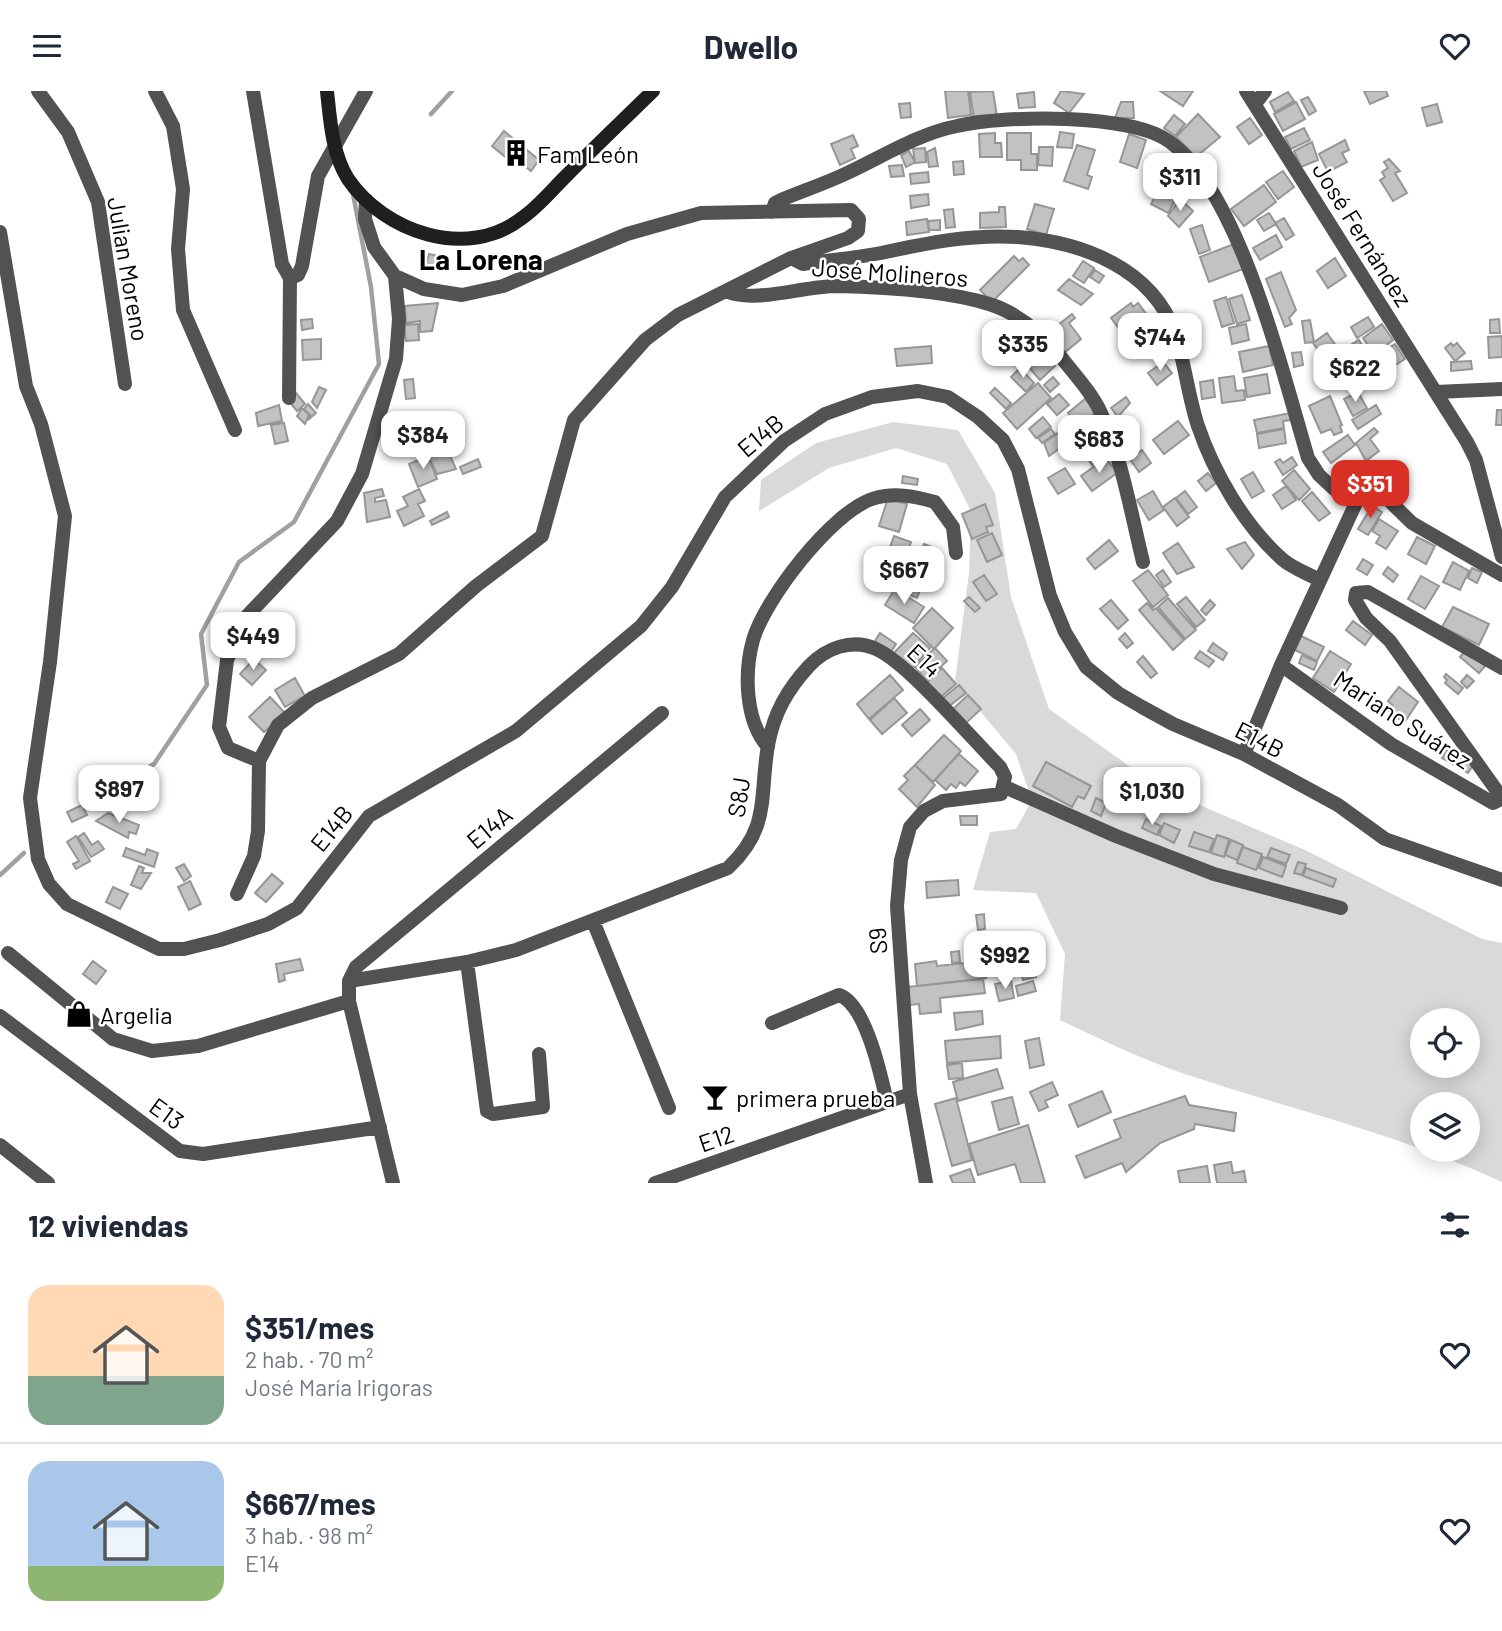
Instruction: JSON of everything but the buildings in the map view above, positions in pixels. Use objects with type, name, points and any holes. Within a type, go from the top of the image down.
[{"type":"main road","points":[[327,91],[334,144],[348,178],[366,200],[401,225],[446,238],[482,236],[504,229],[522,219],[653,91]]},
{"type":"street","name":"Julian Moreno","points":[[38,91],[68,132],[98,202],[125,384]]},
{"type":"street","points":[[155,91],[173,126],[183,188],[178,249],[183,310],[236,430]]},
{"type":"street","points":[[253,91],[282,264],[290,278],[289,398]]},
{"type":"street","points":[[290,278],[298,275],[302,265],[318,176],[334,144],[352,121],[366,91]]},
{"type":"street","name":"José Fernández","points":[[1246,91],[1476,460],[1496,520],[1502,557]]},
{"type":"street","points":[[1255,104],[1265,91]]},
{"type":"street","points":[[772,212],[775,203],[781,200],[843,175],[917,139],[956,126],[1022,118],[1109,123],[1153,132],[1171,142],[1212,187],[1267,322],[1308,458],[1319,475],[1334,489]]},
{"type":"street","points":[[259,761],[228,748],[219,727],[227,660],[246,617],[337,521],[362,474],[396,359],[399,319],[395,277],[374,247],[365,219],[366,200]]},
{"type":"street","points":[[237,894],[254,856],[258,831],[259,761],[278,725],[312,698],[399,654],[476,586],[542,536],[549,519],[568,437],[583,407],[645,340],[678,315],[791,258],[848,238],[858,231],[859,219],[851,211],[701,213],[669,220],[503,286],[462,295],[424,289],[395,277]]},
{"type":"street","name":"E14B","points":[[0,232],[26,386],[41,424],[65,516],[50,662],[30,798],[38,859],[49,884],[67,904],[159,949],[184,949],[268,925],[297,908],[369,816],[516,731],[640,627],[672,587],[725,498],[784,441],[825,414],[872,397],[918,391],[948,397],[978,417],[1003,440],[1018,469],[1050,596],[1065,632],[1086,667],[1118,692],[1173,724],[1244,754],[1338,805],[1385,839],[1502,880]]},
{"type":"street","points":[[791,258],[803,264],[880,253],[933,240],[1019,237],[1079,248],[1111,260],[1149,289],[1162,306],[1174,331],[1197,423],[1209,454],[1238,506],[1283,560],[1319,580]]},
{"type":"street","name":"José Molineros","points":[[726,291],[744,297],[797,288],[836,286],[936,295],[990,304],[1020,318],[1047,340],[1083,383],[1101,412],[1116,456],[1143,562]]},
{"type":"street","points":[[1436,392],[1502,389]]},
{"type":"street","points":[[1244,754],[1319,580],[1367,479],[1412,523],[1502,575]]},
{"type":"street","name":"S8J","points":[[349,981],[467,962],[516,950],[728,868],[747,850],[760,822],[768,747],[758,736],[752,721],[748,685],[753,640],[775,597],[805,555],[841,520],[871,500],[903,494],[935,502],[953,527],[956,553]]},
{"type":"street","name":"Mariano Suárez","points":[[1281,665],[1391,744],[1493,803],[1499,800],[1497,791],[1390,641],[1366,618],[1354,600],[1356,593],[1368,592],[1502,668]]},
{"type":"street","name":"E14","points":[[768,747],[775,713],[795,681],[818,657],[845,643],[876,648],[901,666],[1000,767],[1005,777],[1005,787]]},
{"type":"street","name":"E14A","points":[[349,981],[356,967],[662,713]]},
{"type":"street","points":[[1005,787],[1214,874],[1341,908]]},
{"type":"street","name":"S9","points":[[926,1183],[910,1094],[897,906],[901,860],[910,827],[924,811],[943,801],[1001,794],[1005,787]]},
{"type":"street","points":[[593,921],[669,1108]]},
{"type":"street","points":[[8,953],[113,1039],[152,1051],[198,1047],[349,1001]]},
{"type":"street","points":[[467,962],[487,1111],[493,1114],[543,1107],[539,1054]]},
{"type":"street","points":[[349,981],[349,1001],[393,1183]]},
{"type":"street","points":[[772,1023],[839,995],[844,996],[858,1012],[871,1044],[887,1102]]},
{"type":"street","name":"E13","points":[[0,1016],[180,1151],[203,1154],[380,1127]]},
{"type":"street","name":"E12","points":[[655,1183],[910,1094]]},
{"type":"street","points":[[0,1145],[48,1183]]},
{"type":"shaded area","points":[[893,422],[958,430],[995,493],[1011,597],[1049,709],[1160,788],[1305,850],[1482,939],[1502,943],[1502,1182],[1456,1162],[1480,1162],[1480,1092],[1410,1092],[1410,1145],[1172,1069],[1060,1020],[1065,954],[1036,893],[973,890],[990,832],[1016,829],[1032,800],[1016,754],[955,681],[969,573],[971,511],[947,464],[896,448],[829,468],[759,511],[761,480],[816,443]]},
{"type":"waterway","points":[[431,114],[452,91]]},
{"type":"waterway","points":[[80,808],[154,764],[207,685],[201,634],[239,562],[294,522],[379,364],[371,287],[353,194]]},
{"type":"waterway","points":[[0,875],[24,853]]},
{"type":"place","name":"Fam León","points":[[516,153]]},
{"type":"place","name":"Argelia","points":[[79,1014]]},
{"type":"place","name":"primera prueba","points":[[715,1097]]},
{"type":"district","name":"La Lorena","points":[[481,259]]}]
